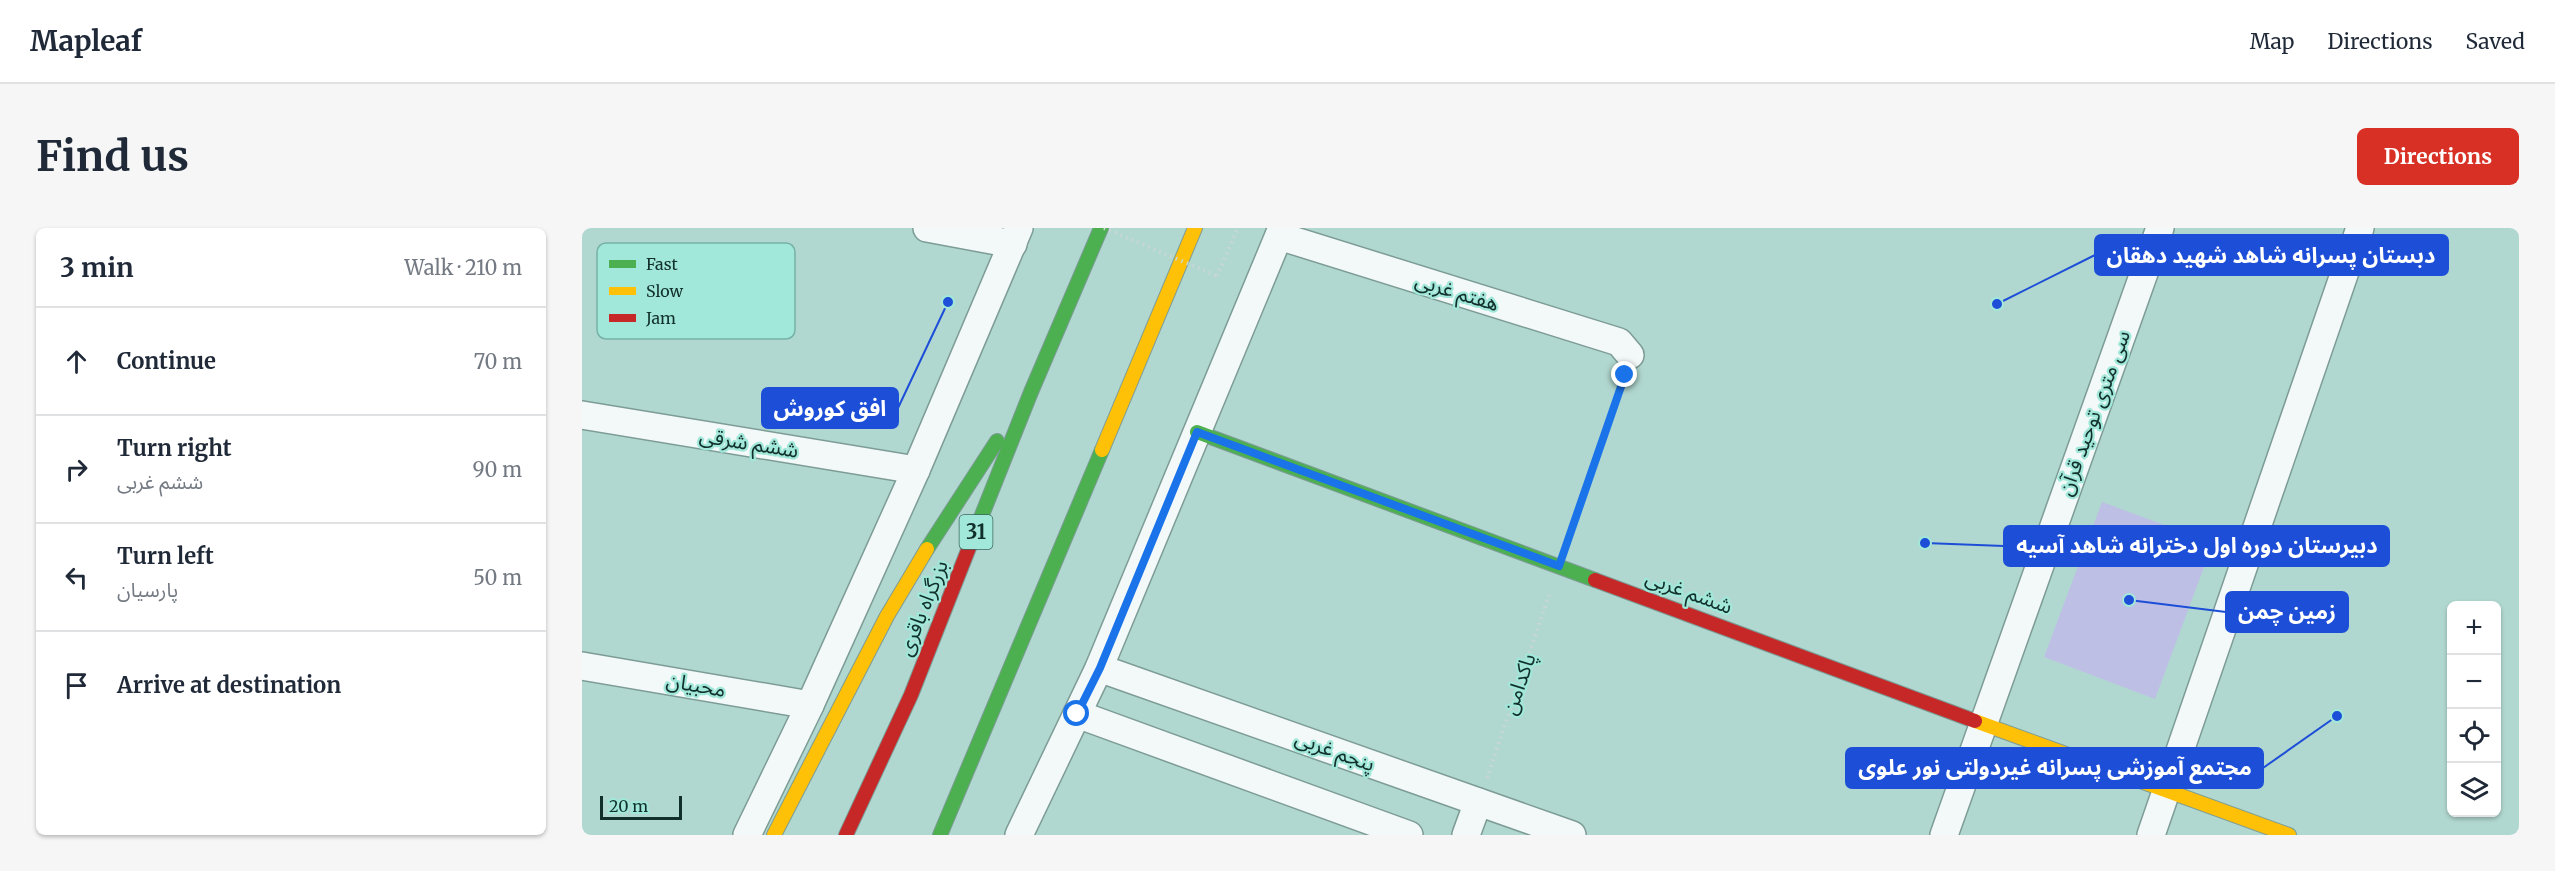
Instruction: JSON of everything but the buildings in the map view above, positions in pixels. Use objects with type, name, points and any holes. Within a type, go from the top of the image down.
[{"type":"main road","name":"بزرگراه باقری","points":[[846,835],[911,695],[1030,392],[1102,228]]},
{"type":"main road","points":[[940,835],[1195,228]]},
{"type":"main road","points":[[774,835],[887,616],[953,506],[1030,392]]},
{"type":"main road","name":"ششم غربی","points":[[1197,432],[2166,792]]},
{"type":"main road","points":[[2166,792],[2289,835]]},
{"type":"street","points":[[747,835],[810,705],[916,470],[1016,236],[927,228]]},
{"type":"street","name":"سی متری توحید قرآن","points":[[1944,835],[2160,228]]},
{"type":"street","points":[[2151,835],[2360,228]]},
{"type":"street","points":[[1019,835],[1100,668],[1280,232]]},
{"type":"street","name":"هفتم غربی","points":[[1280,232],[1619,342],[1630,355]]},
{"type":"street","name":"ششم شرقی","points":[[582,415],[916,470]]},
{"type":"street","name":"محبیان","points":[[582,666],[810,705]]},
{"type":"street","name":"پنجم غربی","points":[[1100,668],[1572,835]]},
{"type":"street","points":[[1077,714],[1409,835]]},
{"type":"street","points":[[1466,835],[1478,802]]},
{"type":"path","points":[[1102,228],[1217,276],[1238,228]]},
{"type":"path","name":"پاکدامن","points":[[1478,802],[1630,355]]},
{"type":"shaded area","points":[[2102,502],[2213,543],[2155,699],[2044,657]]},
{"type":"traffic: fast","points":[[976,530],[1031,392],[1101,228]]},
{"type":"traffic: fast","points":[[1197,432],[1595,580]]},
{"type":"traffic: fast","points":[[927,549],[997,441]]},
{"type":"traffic: fast","points":[[940,835],[1102,450]]},
{"type":"traffic: slow","points":[[1102,450],[1195,228]]},
{"type":"traffic: slow","points":[[774,835],[887,616],[927,549]]},
{"type":"traffic: slow","points":[[1975,721],[2289,835]]},
{"type":"traffic: jam","points":[[846,835],[911,695],[976,530]]},
{"type":"traffic: jam","points":[[1595,580],[1975,721]]},
{"type":"place","name":"افق کوروش","points":[[948,302]]},
{"type":"place","name":"دبستان پسرانه شاهد شهید دهقان","points":[[1997,304]]},
{"type":"place","name":"دبیرستان دوره اول دخترانه شاهد آسیه","points":[[1925,543]]},
{"type":"place","name":"زمین چمن","points":[[2129,600]]},
{"type":"place","name":"مجتمع آموزشی پسرانه غیردولتی نور علوی","points":[[2337,716]]},
{"type":"route","points":[[1077,714],[1100,668],[1197,432],[1559,566],[1625,375]]}]
